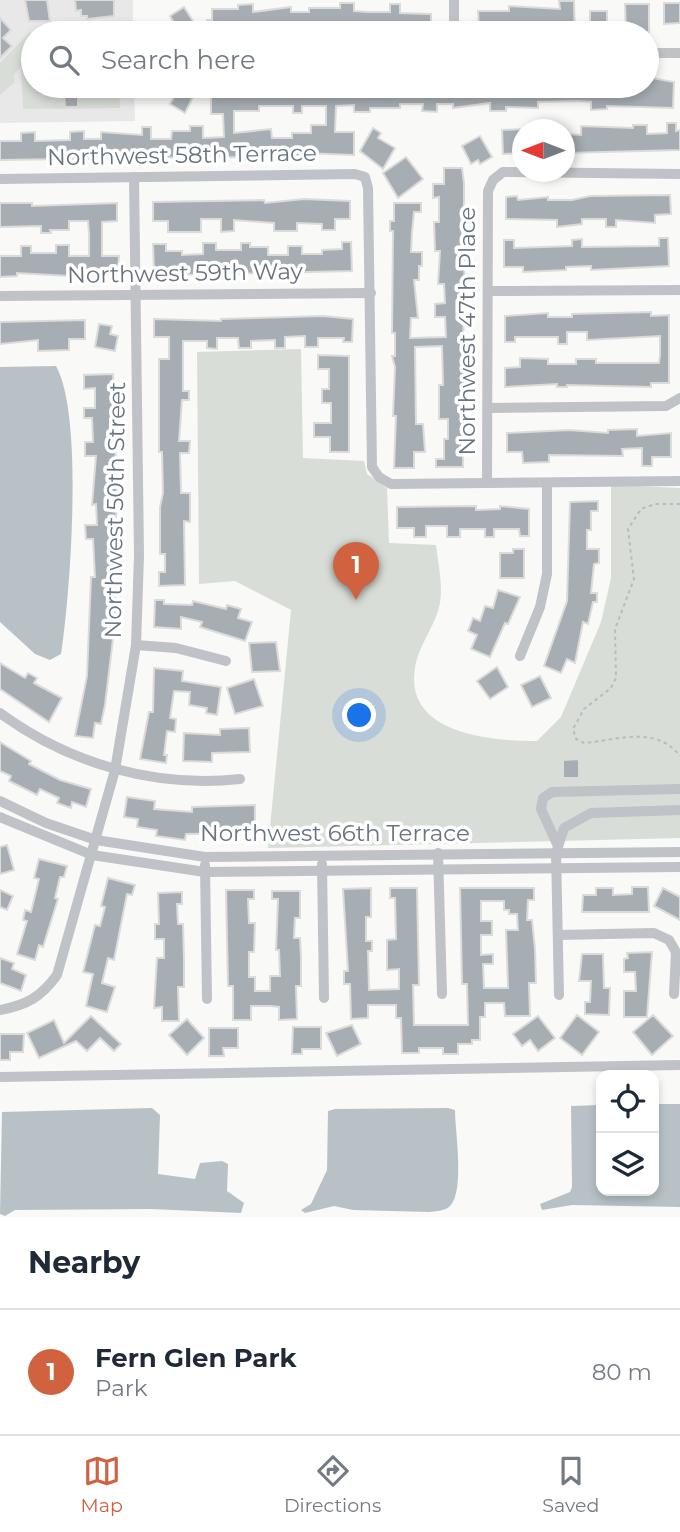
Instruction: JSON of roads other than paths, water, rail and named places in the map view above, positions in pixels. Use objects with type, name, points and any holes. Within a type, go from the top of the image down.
[{"type":"street","points":[[454,0],[454,21]]},
{"type":"street","points":[[659,54],[680,53]]},
{"type":"street","name":"Northwest 47th Place","points":[[487,483],[488,191],[493,180],[503,172],[680,174]]},
{"type":"street","name":"Northwest 58th Terrace","points":[[0,180],[355,173],[365,177],[368,188],[371,293]]},
{"type":"street","name":"Northwest 50th Street","points":[[0,1010],[22,1005],[42,995],[57,975],[115,770],[135,645],[139,555],[134,177]]},
{"type":"street","points":[[488,291],[680,290]]},
{"type":"street","points":[[371,293],[372,467],[379,477],[391,484],[680,481]]},
{"type":"street","name":"Northwest 59th Way","points":[[0,296],[371,293]]},
{"type":"street","points":[[489,408],[666,407],[679,400]]},
{"type":"street","points":[[520,656],[540,607],[547,574],[547,483]]},
{"type":"street","points":[[135,645],[176,648],[226,661]]},
{"type":"street","points":[[0,713],[22,729],[70,753],[115,770],[166,780],[203,783],[240,779]]},
{"type":"street","points":[[559,995],[556,849],[541,809],[541,802],[547,794],[556,791],[680,789]]},
{"type":"street","name":"Northwest 66th Terrace","points":[[0,801],[46,823],[96,840],[205,857],[556,849],[680,852]]},
{"type":"street","points":[[556,849],[564,828],[592,813],[680,810]]},
{"type":"street","name":"Northwest 66th Terrace","points":[[0,817],[92,855],[205,872],[680,867]]},
{"type":"street","points":[[438,853],[442,994]]},
{"type":"street","points":[[322,855],[324,998]]},
{"type":"street","points":[[205,857],[207,999]]},
{"type":"street","points":[[559,934],[654,933],[669,940],[676,952],[674,994]]},
{"type":"street","points":[[0,1077],[680,1065]]},
{"type":"place","name":"Fern Glen Park","points":[[356,600]]}]
